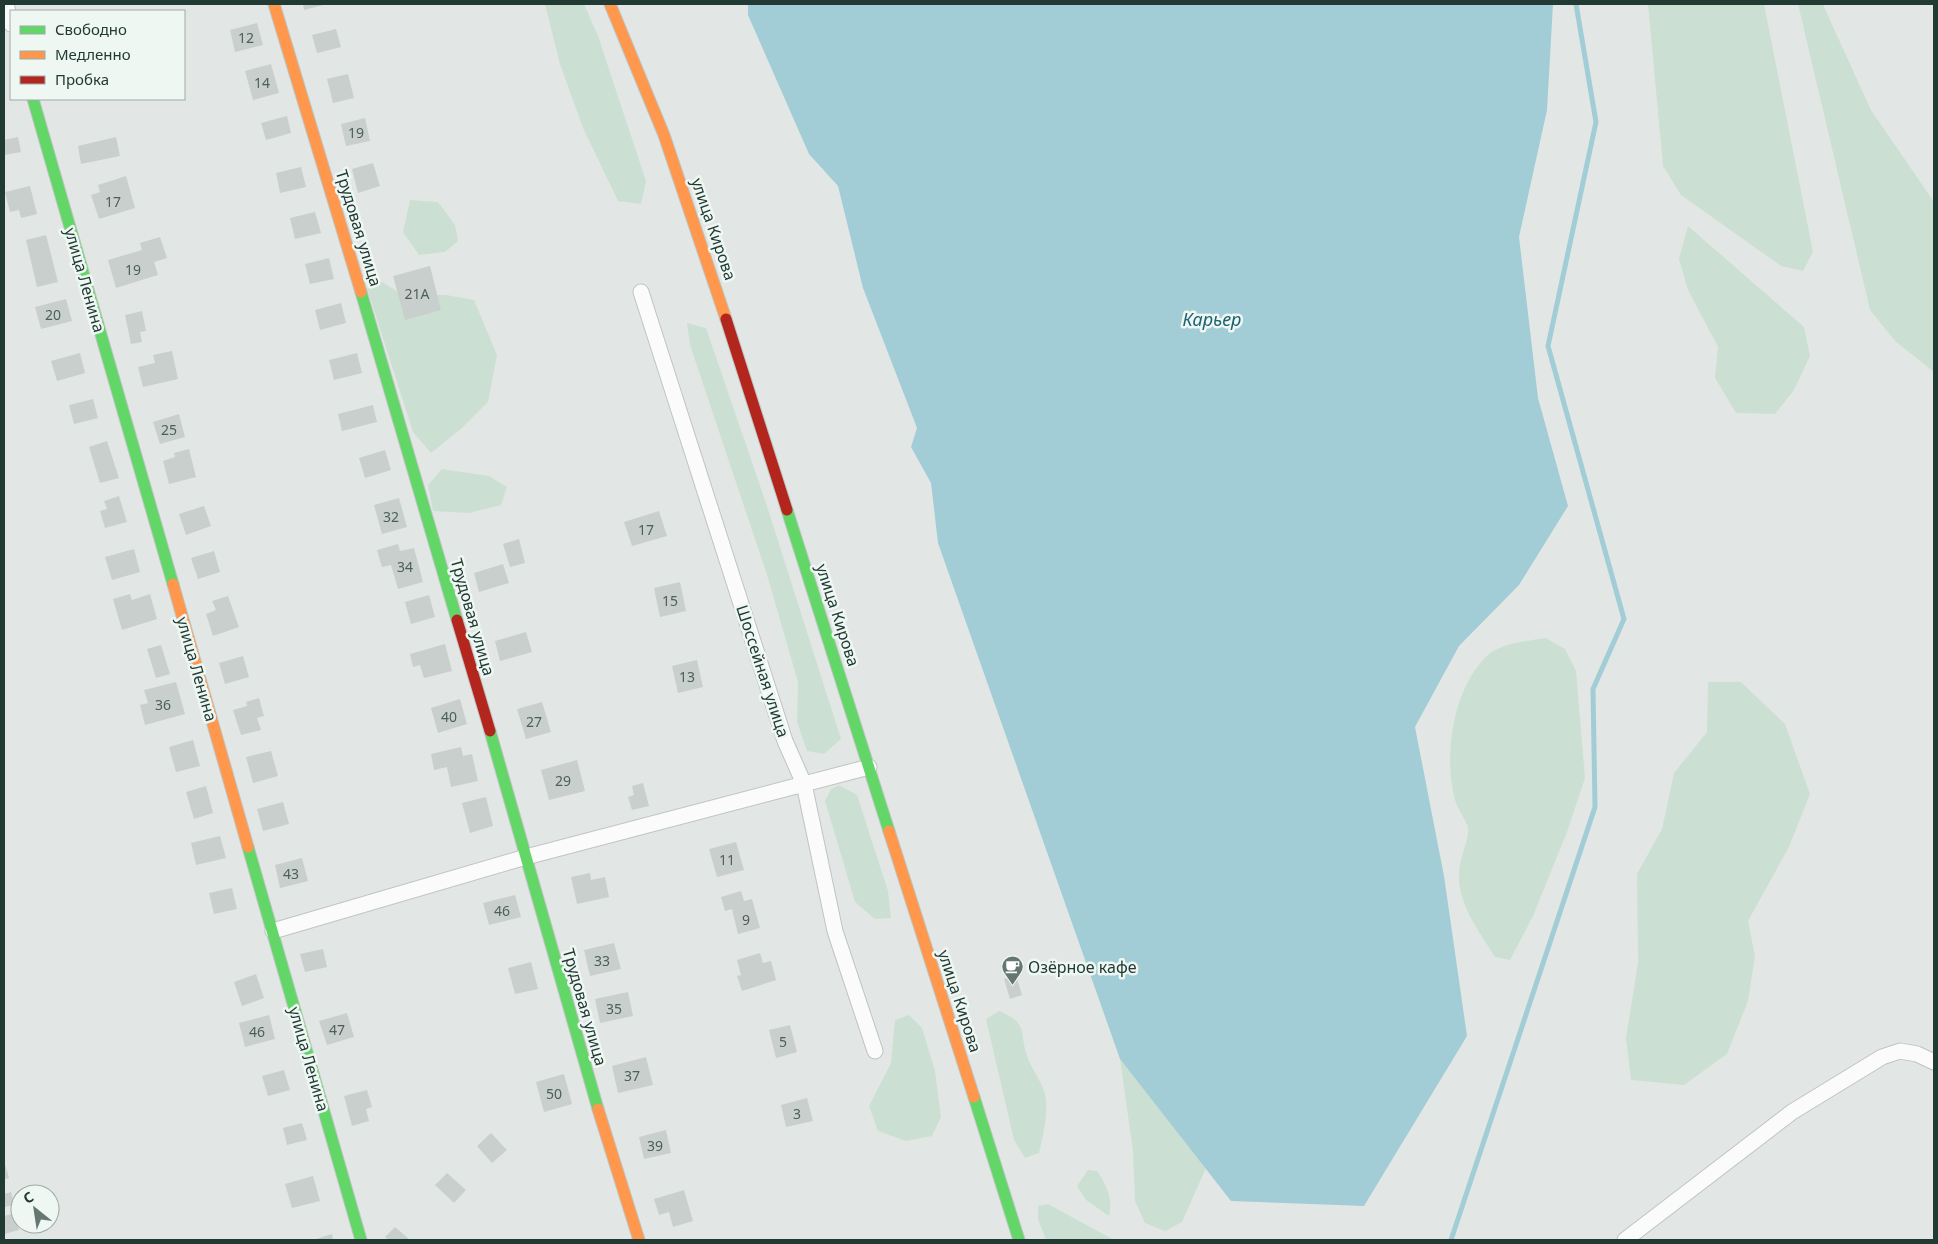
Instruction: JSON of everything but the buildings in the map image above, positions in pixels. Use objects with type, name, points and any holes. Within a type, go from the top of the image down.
[{"type":"street","points":[[6,4],[10,20]]},
{"type":"street","name":"Трудовая улица","points":[[274,4],[346,239],[526,857],[604,1134],[639,1240]]},
{"type":"street","name":"улица Кирова","points":[[610,4],[664,135],[705,253],[1019,1240]]},
{"type":"street","name":"улица Ленина","points":[[33,100],[361,1240]]},
{"type":"street","name":"Шоссейная улица","points":[[641,292],[785,741],[804,784],[835,931],[875,1051]]},
{"type":"street","points":[[273,931],[526,857],[869,766]]},
{"type":"street","points":[[1625,1240],[1792,1112],[1882,1057],[1900,1051],[1917,1054],[1934,1062]]},
{"type":"green space","points":[[545,4],[584,4],[598,36],[646,181],[641,204],[618,201],[583,128],[560,64]]},
{"type":"green space","points":[[1648,4],[1764,4],[1813,252],[1803,271],[1781,266],[1681,195],[1663,166]]},
{"type":"green space","points":[[1798,4],[1824,4],[1871,110],[1934,202],[1934,372],[1895,341],[1870,310]]},
{"type":"green space","points":[[410,200],[438,202],[455,225],[458,241],[445,252],[419,255],[403,232]]},
{"type":"green space","points":[[1688,226],[1804,327],[1810,356],[1794,390],[1775,414],[1736,413],[1715,378],[1718,347],[1688,290],[1679,259]]},
{"type":"green space","points":[[379,280],[403,295],[446,295],[474,300],[497,355],[488,402],[461,429],[431,453],[413,432],[367,288]]},
{"type":"green space","points":[[687,323],[706,328],[766,503],[841,739],[824,754],[807,751],[797,722],[798,682],[767,575],[690,345]]},
{"type":"green space","points":[[442,469],[489,476],[507,487],[501,505],[469,513],[433,511],[428,485]]},
{"type":"green space","points":[[1546,638],[1565,649],[1576,671],[1585,778],[1567,832],[1533,916],[1510,960],[1495,957],[1470,917],[1459,884],[1459,867],[1468,828],[1455,800],[1450,763],[1451,743],[1459,703],[1466,685],[1488,655],[1508,645]]},
{"type":"green space","points":[[1708,682],[1741,682],[1785,724],[1810,794],[1789,847],[1748,921],[1755,956],[1748,1001],[1727,1054],[1684,1085],[1631,1080],[1626,1038],[1638,963],[1637,874],[1662,829],[1674,773],[1707,732]]},
{"type":"green space","points":[[839,785],[857,795],[888,891],[891,918],[875,919],[855,902],[825,801],[831,789]]},
{"type":"green space","points":[[999,1011],[1019,1024],[1027,1056],[1046,1098],[1045,1122],[1039,1153],[1025,1158],[1014,1140],[986,1019]]},
{"type":"green space","points":[[909,1015],[922,1028],[935,1071],[941,1117],[932,1136],[906,1141],[878,1131],[869,1106],[891,1063],[895,1020]]},
{"type":"green space","points":[[1120,1059],[1206,1168],[1182,1222],[1165,1231],[1145,1223],[1135,1201],[1133,1151]]},
{"type":"green space","points":[[1088,1170],[1097,1171],[1104,1182],[1110,1198],[1109,1216],[1086,1200],[1077,1186]]},
{"type":"green space","points":[[1048,1204],[1114,1240],[1046,1240],[1038,1219],[1038,1206]]},
{"type":"water","name":"Карьер","points":[[748,4],[1553,4],[1547,110],[1519,237],[1538,398],[1568,506],[1519,585],[1459,646],[1415,727],[1444,876],[1467,1036],[1364,1206],[1231,1201],[1120,1059],[938,543],[931,483],[911,447],[917,428],[863,288],[838,186],[809,154],[748,15]]},
{"type":"waterway","points":[[1451,1240],[1595,807],[1593,689],[1624,619],[1548,346],[1596,122],[1576,4]]},
{"type":"traffic: fast","points":[[33,100],[173,584]]},
{"type":"traffic: fast","points":[[361,292],[457,620]]},
{"type":"traffic: fast","points":[[787,510],[889,831]]},
{"type":"traffic: fast","points":[[490,731],[598,1109]]},
{"type":"traffic: fast","points":[[248,847],[361,1240]]},
{"type":"traffic: fast","points":[[974,1097],[1019,1240]]},
{"type":"traffic: slow","points":[[274,4],[361,292]]},
{"type":"traffic: slow","points":[[610,4],[664,135],[726,319]]},
{"type":"traffic: slow","points":[[173,584],[248,847]]},
{"type":"traffic: slow","points":[[889,831],[974,1097]]},
{"type":"traffic: slow","points":[[598,1109],[639,1240]]},
{"type":"traffic: jam","points":[[726,319],[787,510]]},
{"type":"traffic: jam","points":[[457,620],[490,731]]},
{"type":"place","name":"Озёрное кафе","points":[[1012,986]]}]
